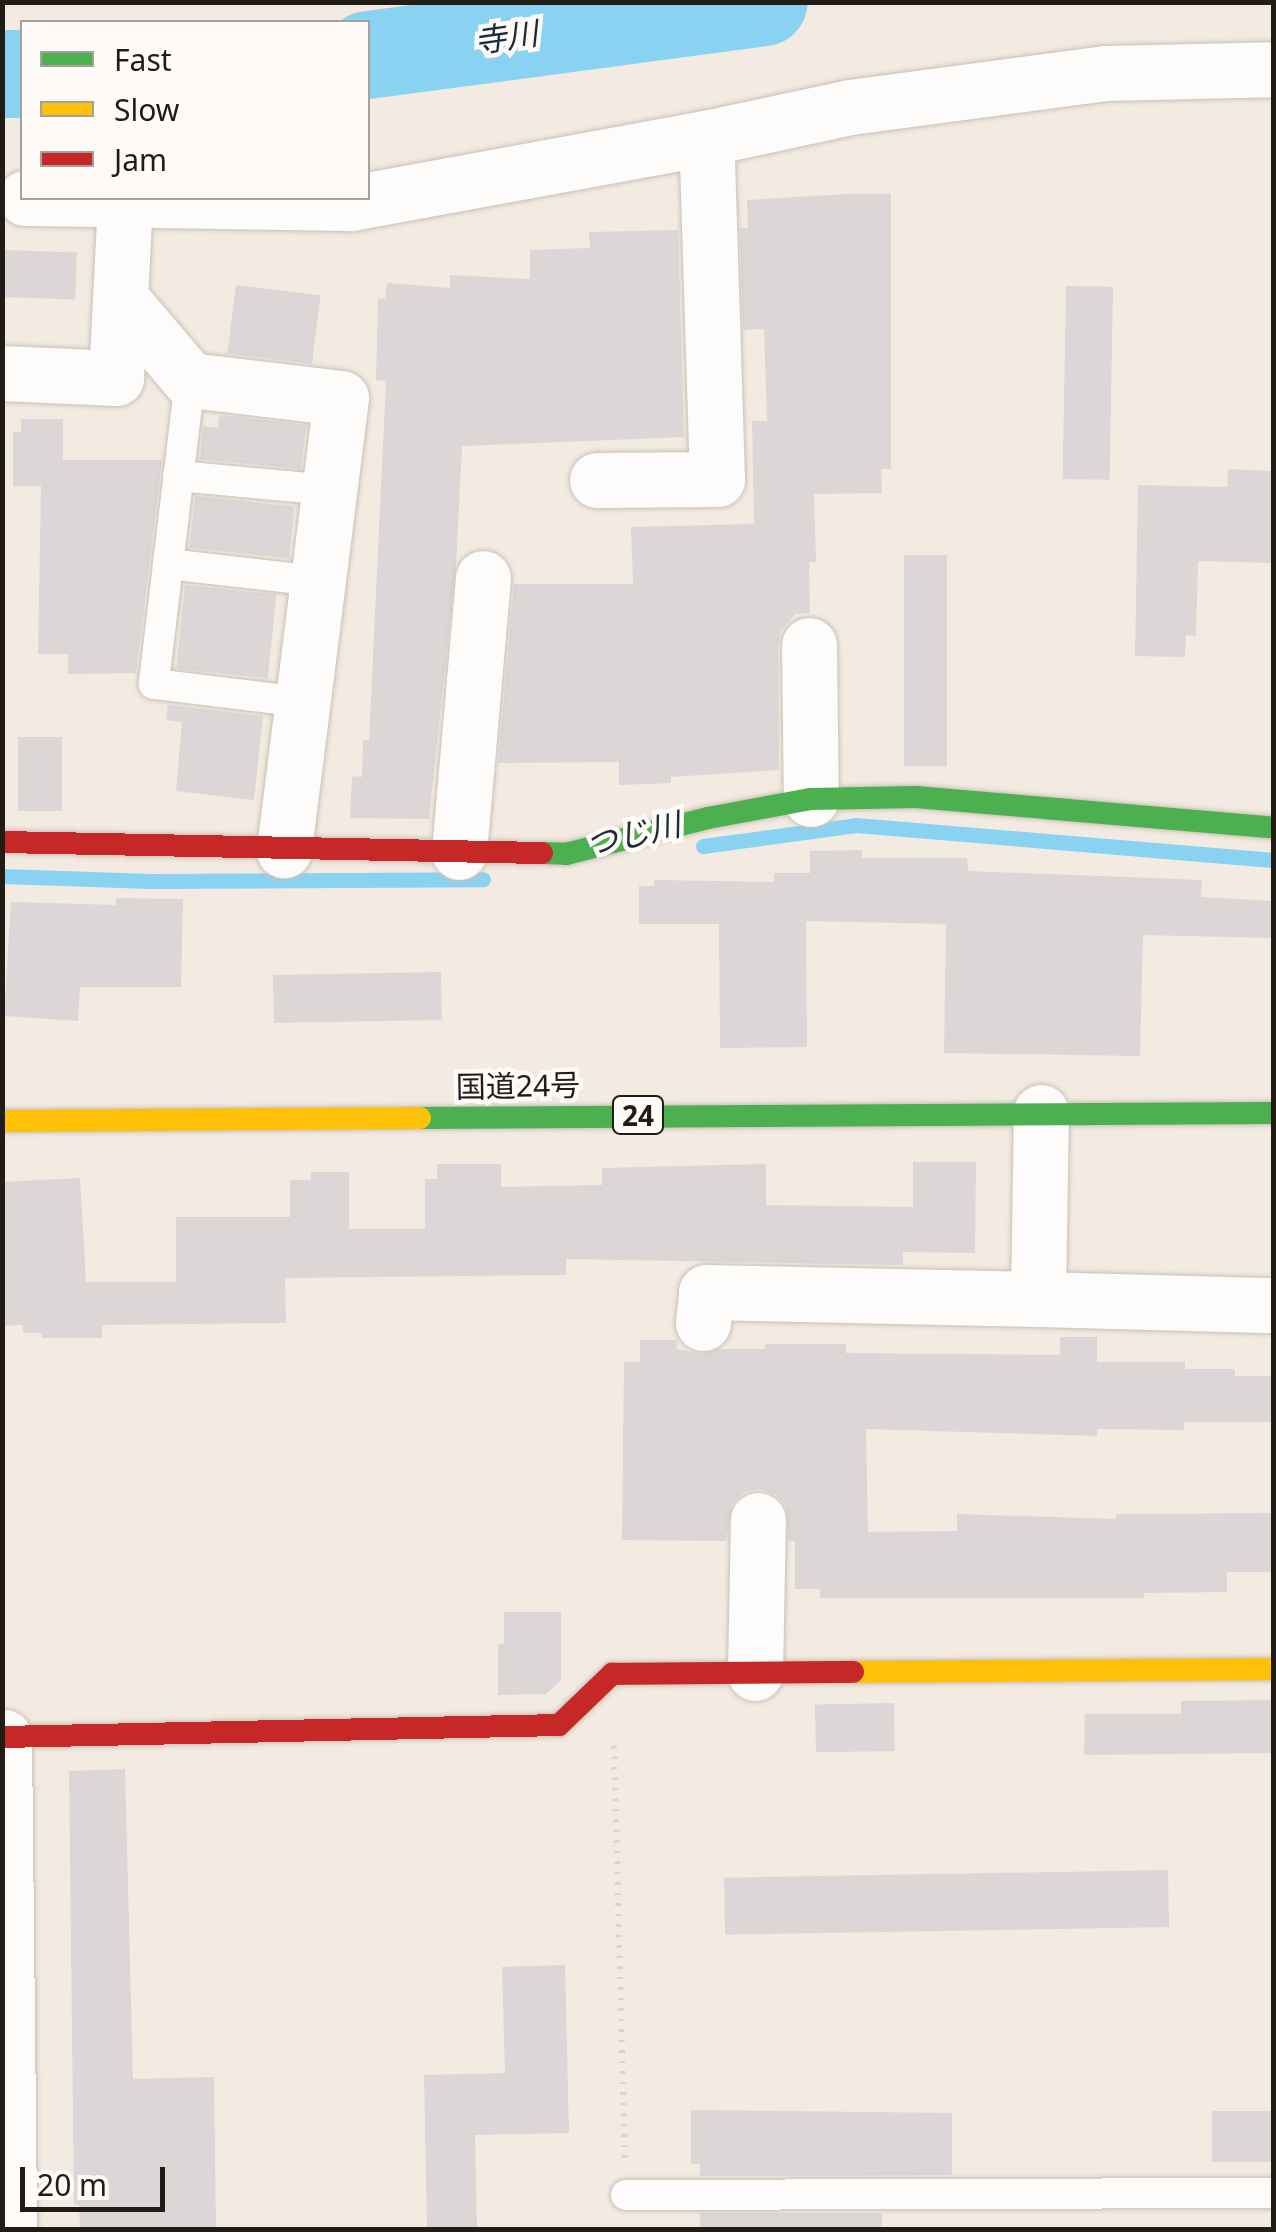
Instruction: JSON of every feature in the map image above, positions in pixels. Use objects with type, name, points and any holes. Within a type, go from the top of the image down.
[{"type":"main road","points":[[2,842],[566,854],[708,818],[812,799],[916,797],[1274,828]]},
{"type":"main road","name":"国道24号","points":[[2,1121],[1274,1113]]},
{"type":"main road","points":[[4,1736],[560,1724],[612,1674],[1274,1669]]},
{"type":"street","points":[[370,200],[706,138],[850,107],[1104,74],[1274,68]]},
{"type":"street","points":[[596,480],[717,479],[706,138]]},
{"type":"street","points":[[2,374],[116,378],[125,200],[351,203],[367,200]]},
{"type":"street","points":[[121,300],[190,380],[340,398],[284,850]]},
{"type":"street","points":[[459,852],[483,578]]},
{"type":"street","points":[[809,645],[812,799]]},
{"type":"street","points":[[1038,1300],[1041,1112]]},
{"type":"street","points":[[703,1324],[706,1292],[1274,1305]]},
{"type":"street","points":[[755,1673],[758,1520]]},
{"type":"street","points":[[4,1736],[10,2230]]},
{"type":"lane","points":[[190,380],[154,684],[302,702]]},
{"type":"lane","points":[[178,476],[329,490]]},
{"type":"lane","points":[[168,564],[318,582]]},
{"type":"lane","points":[[626,2195],[1274,2194]]},
{"type":"path","points":[[612,1674],[626,2195]]},
{"type":"building","points":[[891,194],[891,469],[881,469],[882,493],[814,494],[816,562],[809,562],[810,613],[795,614],[781,631],[778,645],[779,770],[671,777],[671,783],[619,785],[619,762],[498,763],[514,584],[633,584],[631,527],[754,524],[752,421],[767,421],[764,329],[743,330],[740,228],[748,228],[747,200]]},
{"type":"building","points":[[678,230],[684,437],[462,446],[456,565],[429,819],[350,818],[352,776],[362,777],[363,740],[369,740],[386,381],[376,380],[378,298],[385,299],[387,283],[450,288],[450,275],[530,279],[530,250],[590,248],[589,232]]},
{"type":"building","points":[[2,250],[77,253],[75,300],[2,297]]},
{"type":"building","points":[[236,285],[320,295],[312,364],[228,353]]},
{"type":"building","points":[[1066,286],[1113,287],[1110,480],[1063,479]]},
{"type":"building","points":[[219,417],[306,425],[301,469],[200,459],[203,426],[218,428]]},
{"type":"building","points":[[21,419],[63,419],[63,460],[162,460],[136,673],[68,674],[68,654],[38,654],[41,486],[13,486],[13,432],[21,432]]},
{"type":"building","points":[[1228,469],[1274,471],[1274,563],[1198,561],[1196,636],[1186,635],[1185,657],[1135,656],[1138,485],[1227,487]]},
{"type":"building","points":[[195,496],[294,506],[289,558],[190,548]]},
{"type":"building","points":[[904,555],[947,555],[947,766],[904,766]]},
{"type":"building","points":[[185,585],[276,595],[268,678],[176,669]]},
{"type":"building","points":[[168,705],[263,716],[254,800],[176,791],[182,722],[166,720]]},
{"type":"building","points":[[18,737],[62,737],[62,811],[18,811]]},
{"type":"building","points":[[862,850],[862,858],[967,858],[968,871],[1202,880],[1201,897],[1274,901],[1272,938],[1143,935],[1140,1056],[944,1053],[946,924],[806,921],[807,1047],[720,1048],[719,924],[639,924],[639,886],[654,886],[654,880],[774,882],[774,873],[810,873],[810,851]]},
{"type":"building","points":[[116,898],[183,899],[181,987],[80,987],[78,1021],[4,1016],[11,902],[116,905]]},
{"type":"building","points":[[441,972],[442,1020],[274,1023],[273,975]]},
{"type":"building","points":[[913,1162],[976,1162],[975,1253],[903,1252],[903,1265],[566,1259],[566,1275],[285,1278],[286,1323],[102,1325],[102,1338],[42,1338],[42,1333],[23,1333],[23,1325],[2,1326],[2,1182],[80,1178],[86,1282],[176,1282],[176,1217],[290,1217],[290,1180],[311,1180],[311,1172],[349,1172],[349,1229],[425,1229],[425,1179],[437,1179],[437,1164],[501,1164],[501,1187],[602,1185],[602,1168],[766,1164],[766,1205],[913,1207]]},
{"type":"building","points":[[1060,1337],[1097,1337],[1097,1362],[1185,1362],[1185,1369],[1235,1369],[1235,1376],[1274,1376],[1274,1422],[1184,1422],[1184,1430],[1097,1429],[1097,1436],[866,1429],[868,1532],[957,1531],[957,1514],[1116,1519],[1116,1514],[1274,1513],[1274,1572],[1227,1572],[1227,1592],[1144,1593],[1144,1598],[820,1598],[820,1589],[795,1589],[795,1541],[789,1541],[786,1506],[775,1494],[760,1489],[744,1492],[732,1503],[726,1541],[622,1540],[624,1362],[640,1362],[640,1340],[677,1340],[677,1349],[701,1354],[719,1349],[765,1349],[765,1344],[846,1344],[846,1353],[1060,1355]]},
{"type":"building","points":[[504,1612],[561,1612],[561,1680],[546,1694],[498,1695],[498,1644],[504,1644]]},
{"type":"building","points":[[1274,1700],[1274,1753],[1084,1755],[1085,1714],[1181,1714],[1181,1701]]},
{"type":"building","points":[[894,1703],[895,1751],[816,1752],[815,1704]]},
{"type":"building","points":[[125,1769],[133,2079],[214,2077],[216,2230],[80,2230],[79,2205],[74,2205],[69,1771]]},
{"type":"building","points":[[1168,1870],[1169,1927],[725,1935],[724,1878]]},
{"type":"building","points":[[565,1965],[569,2133],[475,2135],[477,2230],[427,2230],[424,2075],[505,2073],[502,1967]]},
{"type":"building","points":[[691,2110],[952,2113],[952,2175],[700,2176],[700,2164],[691,2164]]},
{"type":"building","points":[[1212,2111],[1274,2111],[1274,2162],[1212,2162]]},
{"type":"building","points":[[700,2213],[882,2213],[882,2230],[700,2230]]},
{"type":"waterway","name":"寺川","points":[[370,55],[763,2]]},
{"type":"waterway","name":"寺川","points":[[2,74],[20,74]]},
{"type":"waterway","name":"つじ川","points":[[703,846],[856,825],[1274,860]]},
{"type":"waterway","name":"つじ川","points":[[2,876],[150,881],[483,879]]},
{"type":"traffic: fast","points":[[542,853],[566,854],[708,818],[811,799],[916,797],[1274,828]]},
{"type":"traffic: fast","points":[[420,1118],[1274,1113]]},
{"type":"traffic: slow","points":[[2,1121],[420,1118]]},
{"type":"traffic: slow","points":[[853,1672],[1274,1669]]},
{"type":"traffic: jam","points":[[2,842],[542,853]]},
{"type":"traffic: jam","points":[[2,1737],[559,1725],[612,1674],[853,1672]]}]
